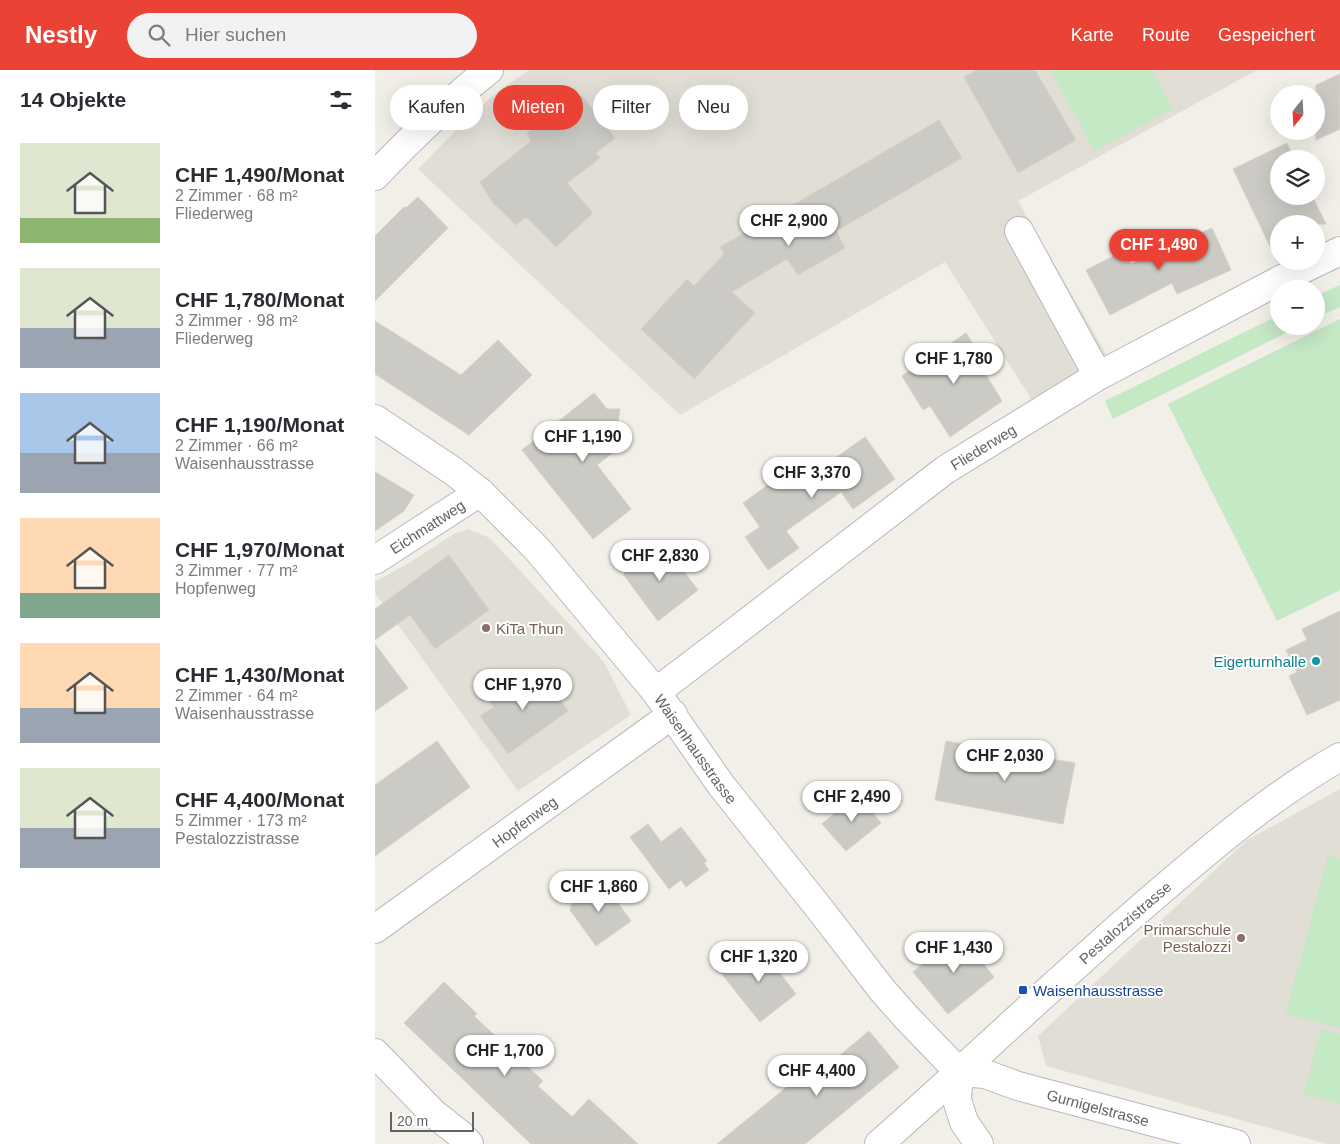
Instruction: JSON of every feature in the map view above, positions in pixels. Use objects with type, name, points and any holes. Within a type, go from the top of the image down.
[{"type":"street","points":[[375,176],[459,93],[489,70]]},
{"type":"street","points":[[1019,232],[1098,376]]},
{"type":"street","name":"Fliederweg","points":[[656,692],[945,470],[1098,376],[1282,279],[1340,251]]},
{"type":"street","name":"Waisenhausstrasse","points":[[375,419],[453,471],[480,492],[537,549],[656,692],[721,784],[883,991],[959,1072]]},
{"type":"street","name":"Eichmattweg","points":[[375,560],[480,492]]},
{"type":"street","name":"Hopfenweg","points":[[375,929],[673,714]]},
{"type":"street","name":"Pestalozzistrasse","points":[[879,1144],[1140,908],[1216,844],[1283,793],[1340,757]]},
{"type":"street","points":[[375,1053],[460,1141]]},
{"type":"street","points":[[959,1072],[957,1100],[964,1122],[979,1144]]},
{"type":"street","name":"Gurnigelstrasse","points":[[959,1072],[985,1074],[1018,1086],[1236,1144]]},
{"type":"shaded area","points":[[529,70],[1257,70],[1018,201],[1109,359],[1035,405],[945,262],[680,415],[418,169],[456,130],[483,130],[483,105],[493,96],[493,130],[583,130],[583,85],[507,85]]},
{"type":"shaded area","name":"KiTa Thun","points":[[468,529],[490,538],[604,662],[631,715],[518,791],[375,593],[375,582],[454,534]]},
{"type":"shaded area","name":"Primarschule Pestalozzi","points":[[1340,789],[1340,1144],[1327,1144],[1046,1066],[1038,1036],[1247,840]]},
{"type":"green space","points":[[1050,70],[1152,70],[1173,109],[1095,151]]},
{"type":"green space","points":[[1340,285],[1340,307],[1325,314],[1325,292]]},
{"type":"green space","points":[[1270,319],[1270,335],[1282,335],[1113,419],[1105,401]]},
{"type":"green space","points":[[1340,319],[1340,590],[1277,621],[1168,404],[1308,335],[1325,335],[1325,326]]},
{"type":"green space","points":[[1328,855],[1340,859],[1340,1028],[1286,1014]]},
{"type":"green space","points":[[1321,1029],[1340,1034],[1340,1104],[1304,1094]]},
{"type":"building","points":[[977,70],[1035,70],[1076,140],[1018,173],[964,77]]},
{"type":"building","points":[[1340,74],[1340,129],[1325,136],[1325,85],[1316,85]]},
{"type":"building","points":[[583,97],[593,110],[593,130],[609,130],[615,138],[596,153],[600,158],[567,183],[593,213],[556,247],[526,217],[516,225],[492,202],[480,182],[531,141],[527,133],[531,130],[583,130]]},
{"type":"building","points":[[939,120],[962,158],[836,231],[845,248],[798,275],[787,259],[732,292],[755,313],[694,379],[641,329],[687,279],[694,286],[724,254],[720,247],[760,224],[757,218],[778,206],[781,212]]},
{"type":"building","points":[[1287,143],[1290,150],[1272,150]]},
{"type":"building","points":[[1270,151],[1270,205],[1316,205],[1322,215],[1270,215],[1270,246],[1233,169]]},
{"type":"building","points":[[418,197],[448,228],[375,301],[375,236],[404,207],[406,208]]},
{"type":"building","points":[[1212,228],[1231,270],[1177,294],[1172,283],[1110,315],[1086,270],[1124,251],[1131,264]]},
{"type":"building","points":[[375,321],[461,375],[498,340],[532,375],[469,435],[375,374]]},
{"type":"building","points":[[966,333],[988,367],[983,370],[1002,401],[950,437],[930,406],[923,410],[902,376]]},
{"type":"building","points":[[594,393],[607,409],[620,409],[618,423],[630,439],[597,465],[631,509],[593,539],[522,450]]},
{"type":"building","points":[[865,437],[895,479],[853,509],[841,492],[786,531],[799,548],[768,570],[745,537],[760,527],[743,503],[783,474],[793,488]]},
{"type":"building","points":[[375,472],[414,495],[404,511],[375,531]]},
{"type":"building","points":[[663,544],[698,590],[658,621],[623,574]]},
{"type":"building","points":[[449,555],[489,610],[435,649],[410,615],[375,640],[375,609]]},
{"type":"building","name":"Eigerturnhalle","points":[[1340,611],[1340,700],[1307,715],[1289,676],[1297,672],[1286,650],[1307,640],[1302,629]]},
{"type":"building","points":[[375,644],[408,688],[375,711]]},
{"type":"building","points":[[541,673],[568,711],[508,754],[480,716],[494,707],[488,699],[522,675],[527,682]]},
{"type":"building","points":[[437,741],[470,787],[375,856],[375,785]]},
{"type":"building","points":[[946,741],[1075,763],[1063,824],[935,800]]},
{"type":"building","points":[[857,794],[881,823],[846,851],[822,824]]},
{"type":"building","points":[[648,824],[661,842],[681,827],[707,861],[704,863],[709,870],[686,887],[681,880],[669,889],[630,837]]},
{"type":"building","points":[[602,881],[631,921],[596,946],[570,910],[574,895],[582,896]]},
{"type":"building","points":[[960,935],[994,977],[948,1014],[913,972]]},
{"type":"building","points":[[758,945],[796,994],[760,1022],[721,973]]},
{"type":"building","points":[[444,982],[477,1014],[474,1016],[543,1081],[538,1086],[572,1117],[589,1099],[638,1144],[531,1144],[404,1023]]},
{"type":"building","points":[[869,1031],[899,1067],[805,1144],[717,1144],[820,1060],[826,1067]]},
{"type":"place","name":"KiTa Thun","points":[[486,628]]},
{"type":"place","name":"Eigerturnhalle","points":[[1316,661]]},
{"type":"place","name":"Primarschule Pestalozzi","points":[[1241,938]]},
{"type":"place","name":"Waisenhausstrasse","points":[[1023,990]]}]
